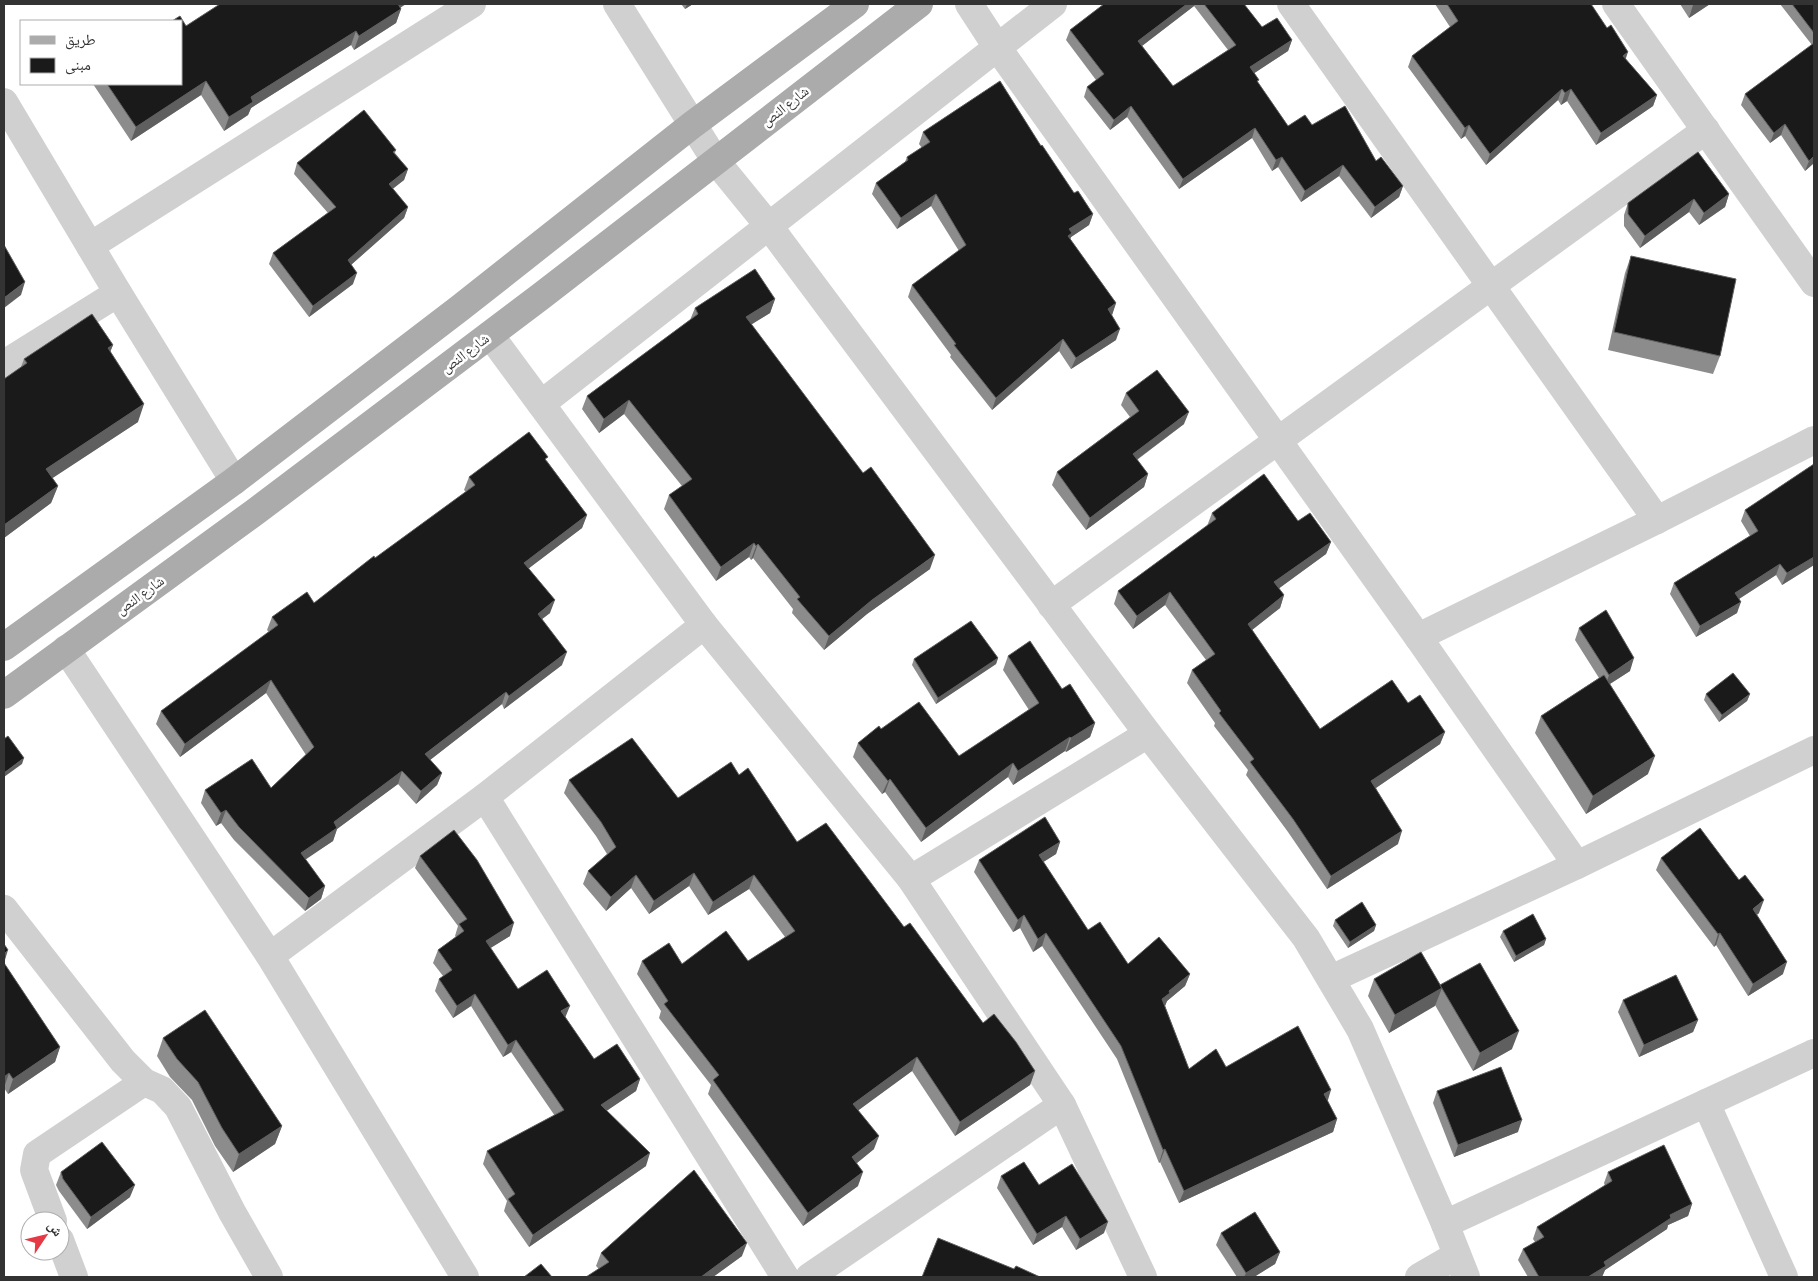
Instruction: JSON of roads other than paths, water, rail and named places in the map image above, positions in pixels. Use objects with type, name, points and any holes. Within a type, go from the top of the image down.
[{"type":"main road","points":[[4,647],[234,481],[467,302],[692,125],[856,4]]},
{"type":"main road","name":"شارع النص","points":[[4,695],[255,512],[540,297],[919,4]]},
{"type":"street","points":[[90,246],[472,4]]},
{"type":"street","points":[[617,4],[715,160],[768,225],[1148,734],[1306,938],[1360,1029],[1445,1224],[1461,1266],[1420,1277]]},
{"type":"street","points":[[969,4],[997,47],[1418,636],[1577,865]]},
{"type":"street","points":[[541,404],[1052,4]]},
{"type":"street","points":[[1291,4],[1657,520]]},
{"type":"street","points":[[1616,4],[1814,283]]},
{"type":"street","points":[[4,102],[118,293],[234,481]]},
{"type":"street","points":[[1051,605],[1706,130]]},
{"type":"street","points":[[4,364],[118,293]]},
{"type":"street","points":[[490,334],[704,625],[911,879],[1062,1105],[1143,1277]]},
{"type":"street","points":[[1418,636],[1657,520],[1814,440]]},
{"type":"street","points":[[270,956],[485,797],[704,625]]},
{"type":"street","points":[[66,649],[270,956],[464,1277]]},
{"type":"street","points":[[911,879],[1148,734]]},
{"type":"street","points":[[1331,979],[1577,865],[1814,750]]},
{"type":"street","points":[[485,797],[785,1277]]},
{"type":"street","points":[[4,909],[123,1060],[144,1082],[162,1090],[178,1108],[232,1212],[269,1277]]},
{"type":"street","points":[[1445,1224],[1814,1053]]},
{"type":"street","points":[[49,1211],[34,1170],[37,1154],[144,1082]]},
{"type":"street","points":[[1706,1103],[1784,1277]]},
{"type":"street","points":[[810,1277],[1062,1105]]},
{"type":"street","points":[[68,1261],[74,1277]]}]
